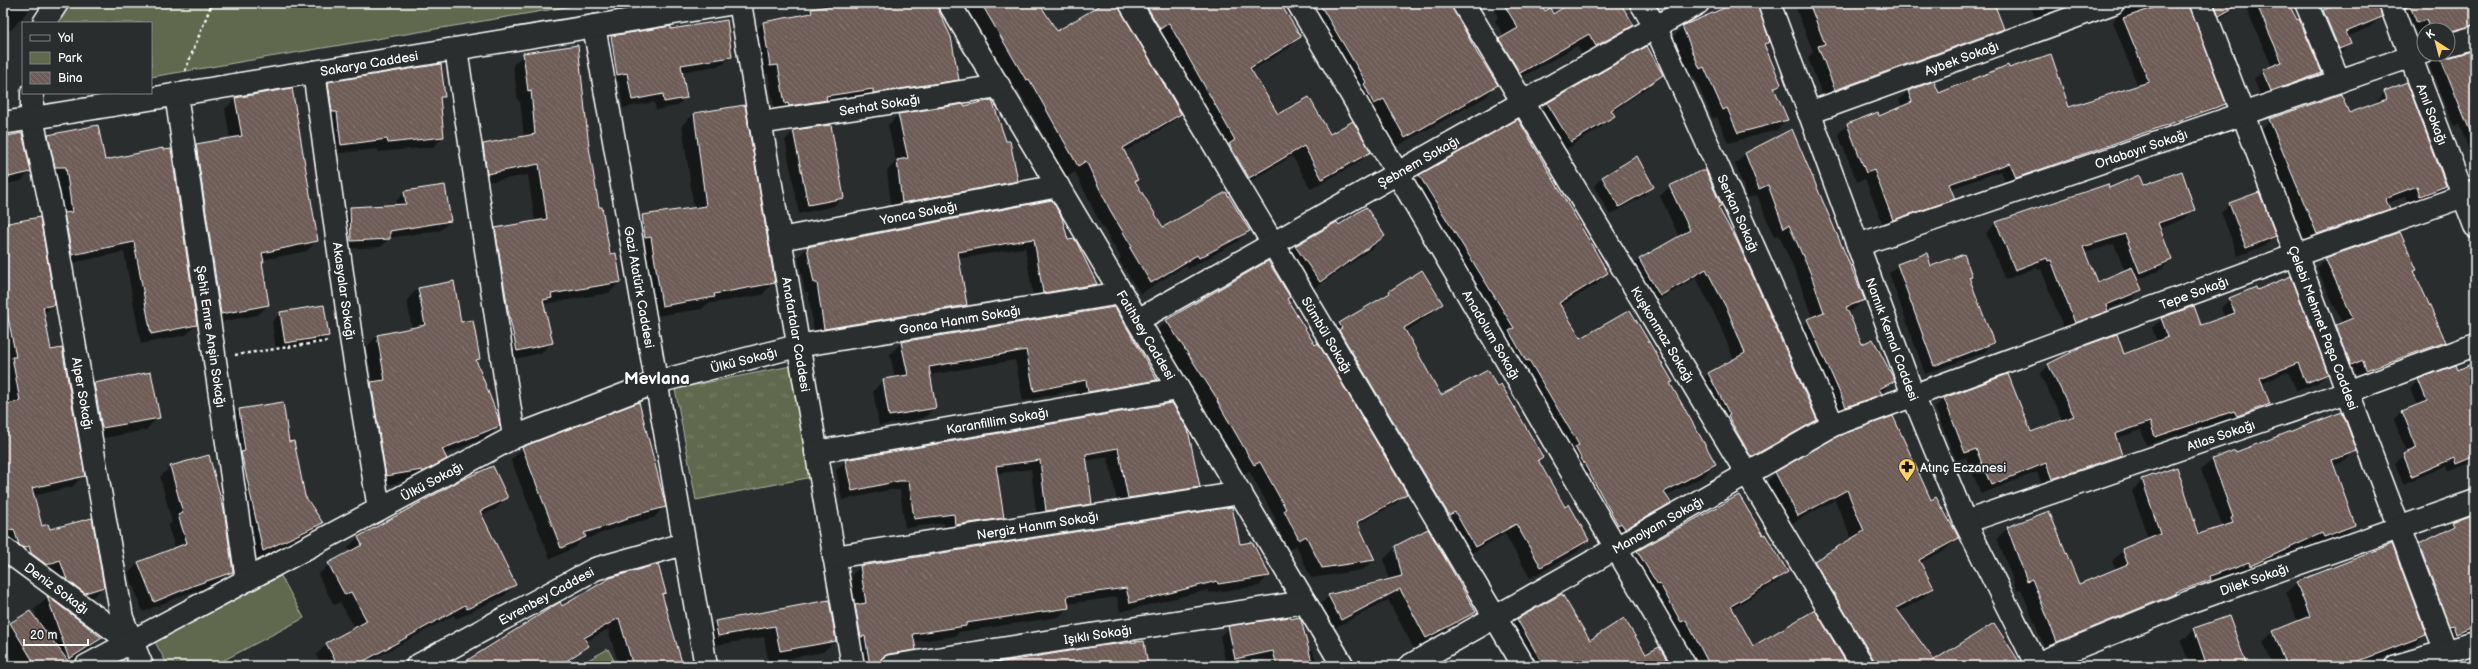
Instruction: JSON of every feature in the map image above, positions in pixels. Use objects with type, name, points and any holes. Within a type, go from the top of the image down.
[{"type":"street","points":[[45,22],[57,3]]},
{"type":"street","name":"Sakarya Caddesi","points":[[3,122],[594,26],[670,8],[735,3]]},
{"type":"street","name":"Anafartalar Caddesi","points":[[740,3],[797,346],[853,666]]},
{"type":"street","name":"Fatihbey Caddesi","points":[[949,3],[1343,666]]},
{"type":"street","name":"Sümbül Sokağı","points":[[1130,3],[1524,666]]},
{"type":"street","name":"Anadolum Sokağı","points":[[1298,3],[1615,549],[1685,666]]},
{"type":"street","name":"Kuşkonmaz Sokağı","points":[[1463,3],[1864,666]]},
{"type":"street","name":"Serkan Sokağı","points":[[1641,3],[1655,26],[1834,425]]},
{"type":"street","name":"Şebnem Sokağı","points":[[1138,320],[1698,3]]},
{"type":"street","name":"Namık Kemal Caddesi","points":[[1769,3],[1913,395],[1965,522],[2037,665]]},
{"type":"street","name":"Aybek Sokağı","points":[[1810,113],[2113,3]]},
{"type":"street","name":"Çelebi Mehmet Paşa Caddesi","points":[[2201,3],[2446,652]]},
{"type":"street","points":[[2306,3],[2339,81]]},
{"type":"street","name":"Anıl Sokağı","points":[[2390,3],[2416,52]]},
{"type":"street","name":"Gazi Atatürk Caddesi","points":[[594,26],[706,666]]},
{"type":"street","points":[[2456,42],[2475,36]]},
{"type":"street","points":[[456,48],[514,437]]},
{"type":"street","name":"Ortabayır Sokağı","points":[[1858,244],[2416,54]]},
{"type":"street","name":"Anıl Sokağı","points":[[2420,62],[2469,194],[2475,226]]},
{"type":"street","name":"Akasyalar Sokağı","points":[[314,72],[351,338],[379,509]]},
{"type":"street","name":"Serhat Sokağı","points":[[760,123],[999,86]]},
{"type":"street","name":"Alper Sokağı","points":[[32,94],[32,118],[50,205],[122,618],[130,642],[142,666]]},
{"type":"street","name":"Şehit Emre Anşin Sokağı","points":[[176,94],[247,580]]},
{"type":"street","name":"Yonca Sokağı","points":[[780,239],[1058,186]]},
{"type":"street","name":"Tepe Sokağı","points":[[1913,395],[2296,255],[2469,194]]},
{"type":"street","name":"Gonca Hanım Sokağı","points":[[797,346],[1121,293]]},
{"type":"street","name":"Atlas Sokağı","points":[[1965,522],[2347,392],[2475,345]]},
{"type":"street","name":"Ülkü Sokağı","points":[[86,666],[514,437],[657,382],[797,346]]},
{"type":"street","name":"Karanfillim Sokağı","points":[[816,452],[1178,389]]},
{"type":"street","name":"Manolyam Sokağı","points":[[1409,666],[1834,425],[1913,395]]},
{"type":"street","name":"Nergiz Hanım Sokağı","points":[[834,557],[1241,494]]},
{"type":"street","name":"Dilek Sokağı","points":[[2037,665],[2189,602],[2475,501]]},
{"type":"street","name":"Evrenbey Caddesi","points":[[417,666],[595,569],[684,544]]},
{"type":"street","name":"Deniz Sokağı","points":[[3,548],[130,642]]},
{"type":"street","name":"Işıklı Sokağı","points":[[891,666],[1305,602]]},
{"type":"street","points":[[2396,666],[2475,643]]},
{"type":"path","points":[[176,94],[212,3]]},
{"type":"path","points":[[215,358],[351,338]]},
{"type":"green space","points":[[70,3],[590,3],[152,77],[152,22],[58,22]]},
{"type":"green space","points":[[791,366],[812,477],[696,500],[675,389]]},
{"type":"green space","points":[[281,576],[304,618],[213,666],[168,666],[155,642]]},
{"type":"green space","points":[[608,649],[617,666],[577,666]]},
{"type":"building","points":[[846,3],[861,3],[862,6],[886,3],[935,3],[951,37],[959,80],[873,93],[873,89],[826,96],[827,100],[789,106],[788,103],[785,104],[778,65],[770,66],[763,22],[812,13],[811,9]]},
{"type":"building","points":[[981,3],[1039,3],[1057,31],[1104,3],[1118,3],[1181,114],[1123,148],[1138,180],[1135,181],[1163,227],[1226,192],[1250,231],[1199,258],[1197,255],[1151,283],[1130,248],[1132,247],[1110,210],[1086,161],[1078,166],[1029,79],[1026,80]]},
{"type":"building","points":[[1145,3],[1280,3],[1301,37],[1250,68],[1278,114],[1309,97],[1330,134],[1353,121],[1371,152],[1322,179],[1304,146],[1249,178],[1229,144],[1235,140],[1169,23],[1160,29]]},
{"type":"building","points":[[1319,3],[1450,3],[1477,53],[1498,85],[1405,138],[1384,99],[1374,104],[1364,84],[1366,82]]},
{"type":"building","points":[[1503,3],[1540,3],[1545,11],[1550,8],[1553,14],[1570,3],[1620,3],[1634,25],[1596,46],[1589,34],[1520,73],[1499,39],[1518,28]]},
{"type":"building","points":[[1736,3],[1757,3],[1770,42],[1764,44],[1781,84],[1774,88],[1788,120],[1738,133],[1727,108],[1723,110],[1704,67],[1700,69],[1682,26]]},
{"type":"building","points":[[1809,3],[1994,3],[2004,29],[1835,90],[1818,46],[1825,44]]},
{"type":"building","points":[[2168,3],[2189,3],[2226,104],[2016,178],[2010,163],[1949,184],[1955,199],[1893,220],[1874,170],[1866,173],[1847,124],[1878,112],[1879,116],[1912,102],[1908,91],[1934,81],[1939,93],[2008,65],[2009,68],[2051,54],[2069,107],[2149,82],[2123,18]]},
{"type":"building","points":[[2214,3],[2242,3],[2219,16]]},
{"type":"building","points":[[2256,3],[2288,3],[2297,20],[2299,19],[2322,73],[2271,91],[2262,70],[2282,62]]},
{"type":"building","points":[[2342,3],[2378,3],[2382,17],[2346,32],[2351,44],[2339,49],[2323,10]]},
{"type":"building","points":[[2403,3],[2475,3],[2475,25],[2456,30],[2456,22],[2427,22],[2426,20],[2417,22],[2410,6],[2405,8]]},
{"type":"building","points":[[727,20],[732,57],[681,65],[687,98],[664,102],[663,94],[632,100],[627,73],[617,75],[611,36],[671,26],[671,29]]},
{"type":"building","points":[[578,45],[589,147],[599,207],[602,207],[610,254],[616,253],[621,282],[551,294],[552,298],[543,300],[553,343],[517,351],[508,310],[495,228],[547,219],[539,164],[487,174],[483,144],[535,134],[531,90],[528,91],[523,53]]},
{"type":"building","points":[[1647,46],[1663,75],[1611,110],[1615,116],[1571,142],[1547,103]]},
{"type":"building","points":[[2475,50],[2475,141],[2442,62],[2456,62],[2456,56]]},
{"type":"building","points":[[441,64],[445,97],[440,97],[444,137],[388,143],[387,139],[341,145],[337,112],[332,112],[328,82]]},
{"type":"building","points":[[2407,82],[2446,186],[2420,196],[2417,186],[2385,198],[2390,209],[2317,234],[2269,119],[2341,94],[2349,113],[2387,99],[2384,91]]},
{"type":"building","points":[[292,88],[318,241],[262,253],[264,262],[262,262],[269,305],[221,314],[196,144],[242,136],[235,98]]},
{"type":"building","points":[[992,100],[1006,141],[1010,141],[1018,181],[902,203],[897,160],[908,158],[898,114],[964,104],[964,106]]},
{"type":"building","points":[[745,105],[775,283],[714,294],[715,297],[662,306],[651,237],[645,238],[642,215],[706,206],[694,113]]},
{"type":"building","points":[[1518,119],[1608,273],[1559,303],[1581,338],[1630,310],[1673,382],[1670,383],[1716,464],[1664,492],[1671,503],[1625,529],[1621,523],[1618,525],[1575,447],[1579,445],[1529,360],[1526,361],[1509,331],[1514,328],[1419,175]]},
{"type":"building","points":[[98,125],[105,160],[163,148],[163,150],[171,149],[197,325],[151,334],[134,242],[72,255],[64,213],[72,212],[66,167],[55,167],[48,135]]},
{"type":"building","points":[[831,125],[844,198],[808,205],[793,130]]},
{"type":"building","points":[[1792,129],[1865,300],[1846,307],[1862,344],[1873,339],[1895,381],[1879,389],[1882,394],[1846,407],[1807,319],[1824,312],[1810,272],[1789,225],[1784,228],[1768,185],[1759,189],[1745,153]]},
{"type":"building","points":[[22,133],[31,172],[9,177],[3,150],[3,137]]},
{"type":"building","points":[[1637,156],[1654,187],[1619,207],[1602,177]]},
{"type":"building","points":[[1701,171],[1706,171],[1721,206],[1718,207],[1737,241],[1817,420],[1751,457],[1728,416],[1730,415],[1708,373],[1745,353],[1728,311],[1706,269],[1660,296],[1639,259],[1690,230],[1669,186]]},
{"type":"building","points":[[2182,171],[2195,210],[2158,223],[2172,260],[2140,273],[2125,234],[2083,247],[2097,282],[2132,267],[2142,290],[2106,305],[2108,311],[2075,323],[2051,260],[2048,261],[2047,258],[2015,270],[1996,222],[2108,184],[2109,188],[2139,175],[2143,185]]},
{"type":"building","points":[[445,185],[451,221],[390,231],[390,239],[351,241],[350,207],[406,204],[404,191]]},
{"type":"building","points":[[2259,192],[2276,236],[2246,248],[2229,203]]},
{"type":"building","points":[[1052,200],[1062,218],[1068,240],[1075,239],[1097,284],[1043,293],[1034,239],[1026,240],[958,252],[967,305],[824,329],[817,283],[814,283],[807,247]]},
{"type":"building","points":[[1366,207],[1385,236],[1320,282],[1295,246],[1337,222],[1339,225]]},
{"type":"building","points":[[40,217],[55,305],[43,307],[51,350],[62,348],[85,476],[32,488],[42,526],[48,524],[50,529],[92,518],[104,587],[85,593],[67,580],[60,560],[47,565],[31,553],[29,546],[24,548],[19,545],[14,529],[3,532],[3,405],[20,401],[12,357],[16,357],[3,293],[3,224]]},
{"type":"building","points":[[2400,232],[2417,270],[2414,271],[2446,342],[2366,370],[2363,360],[2351,365],[2336,325],[2353,318],[2325,258]]},
{"type":"building","points":[[1927,253],[1931,266],[1964,254],[1972,276],[1969,277],[1994,343],[1934,366],[1897,264]]},
{"type":"building","points":[[1268,261],[1290,297],[1287,299],[1315,345],[1318,343],[1407,494],[1357,522],[1375,560],[1322,568],[1306,536],[1299,540],[1284,510],[1286,509],[1260,462],[1254,465],[1217,401],[1218,400],[1166,320]]},
{"type":"building","points":[[1422,270],[1443,304],[1404,328],[1441,395],[1488,370],[1497,387],[1501,384],[1543,457],[1538,460],[1565,507],[1569,504],[1589,540],[1541,567],[1516,524],[1475,547],[1455,512],[1449,515],[1339,330],[1342,328],[1339,323],[1390,293],[1389,291]]},
{"type":"building","points":[[2291,276],[2328,374],[2306,383],[2298,363],[2260,378],[2270,404],[2237,416],[2234,411],[2155,437],[2150,422],[2115,434],[2122,455],[2052,479],[2046,463],[1991,485],[1976,449],[1965,453],[1944,398],[2008,374],[2031,432],[2074,416],[2048,364],[2084,346],[2117,334],[2124,354],[2168,337],[2161,318],[2194,306],[2201,325],[2235,313],[2229,298],[2256,287],[2257,290]]},
{"type":"building","points":[[454,281],[461,322],[473,320],[480,359],[476,360],[500,426],[442,449],[447,459],[423,472],[422,470],[386,476],[371,382],[385,380],[377,335],[425,325],[418,288]]},
{"type":"building","points":[[324,305],[329,336],[285,343],[280,312]]},
{"type":"building","points":[[1115,307],[1157,380],[1088,392],[1086,380],[1034,391],[1026,350],[929,367],[936,408],[889,416],[883,379],[908,375],[901,342]]},
{"type":"building","points":[[2475,362],[2475,456],[2456,464],[2454,458],[2412,476],[2403,454],[2417,448],[2402,411],[2427,401],[2418,379],[2456,365],[2458,370]]},
{"type":"building","points":[[151,372],[160,418],[102,428],[94,383]]},
{"type":"building","points":[[283,402],[289,442],[294,441],[305,496],[323,523],[263,551],[241,452],[245,451],[239,409]]},
{"type":"building","points":[[639,402],[666,507],[627,517],[628,519],[584,533],[586,537],[561,548],[522,447]]},
{"type":"building","points":[[1172,403],[1188,430],[1200,487],[1128,498],[1118,448],[1086,454],[1092,504],[1046,511],[1040,460],[996,466],[1004,518],[955,525],[954,514],[914,519],[909,481],[899,481],[852,491],[845,460]]},
{"type":"building","points":[[2342,412],[2357,451],[2332,460],[2355,525],[2324,537],[2322,533],[2250,566],[2249,562],[2210,576],[2211,580],[2176,592],[2177,593],[2057,642],[2032,579],[2027,581],[2007,527],[2049,511],[2079,584],[2128,564],[2122,549],[2160,533],[2142,479],[2177,467],[2199,534],[2233,523],[2231,518],[2233,517],[2212,459],[2235,450],[2236,452]]},
{"type":"building","points":[[1893,416],[1931,500],[1936,497],[1959,538],[1919,560],[1934,588],[1896,608],[1934,660],[1994,623],[2022,666],[1875,666],[1874,660],[1814,561],[1864,531],[1847,490],[1798,516],[1775,472],[1838,436]]},
{"type":"building","points":[[209,455],[224,510],[233,572],[195,585],[154,602],[138,562],[187,543],[178,515],[183,513],[170,466]]},
{"type":"building","points":[[493,466],[508,498],[480,511],[516,585],[467,609],[465,605],[355,666],[338,666],[326,643],[367,621],[351,592],[345,595],[328,563],[362,545],[358,537],[459,481]]},
{"type":"building","points":[[1739,495],[1763,535],[1765,534],[1788,572],[1731,606],[1753,646],[1815,610],[1848,666],[1710,666],[1686,620],[1681,622],[1660,584],[1658,585],[1637,551]]},
{"type":"building","points":[[1232,507],[1240,544],[1252,542],[1270,576],[1218,584],[1217,581],[1130,603],[1126,588],[1067,596],[1069,608],[966,623],[966,626],[913,634],[916,650],[889,654],[883,657],[879,666],[870,666],[865,636],[861,637],[855,605],[866,603],[860,566]]},
{"type":"building","points":[[2475,514],[2475,626],[2456,634],[2453,625],[2449,626],[2419,544],[2456,526],[2454,522]]},
{"type":"building","points":[[1428,529],[1476,612],[1426,638],[1400,589],[1341,620],[1328,595],[1402,576],[1395,546]]},
{"type":"building","points":[[2392,544],[2426,635],[2346,666],[2287,666],[2273,631],[2310,616],[2296,582]]},
{"type":"building","points":[[658,564],[666,593],[662,594],[683,666],[633,666],[619,618],[584,638],[589,646],[559,666],[458,666],[560,602],[562,606],[610,578]]},
{"type":"building","points":[[1562,594],[1590,640],[1624,618],[1646,654],[1659,647],[1671,666],[1544,666],[1517,619]]},
{"type":"building","points":[[47,596],[79,620],[102,638],[69,659]]},
{"type":"building","points":[[829,600],[836,641],[780,651],[775,626],[718,636],[715,621]]},
{"type":"building","points":[[30,611],[72,666],[36,666],[10,623]]},
{"type":"building","points":[[2229,616],[2247,666],[2207,666],[2194,628]]},
{"type":"building","points":[[1290,617],[1291,619],[1299,617],[1301,620],[1313,666],[1277,666],[1273,651],[1235,659],[1228,626]]},
{"type":"building","points":[[1144,641],[1148,666],[980,666],[1099,646]]},
{"type":"place","name":"Atınç Eczanesi","points":[[1907,482]]},
{"type":"district","name":"Mevlana","points":[[657,378]]}]
